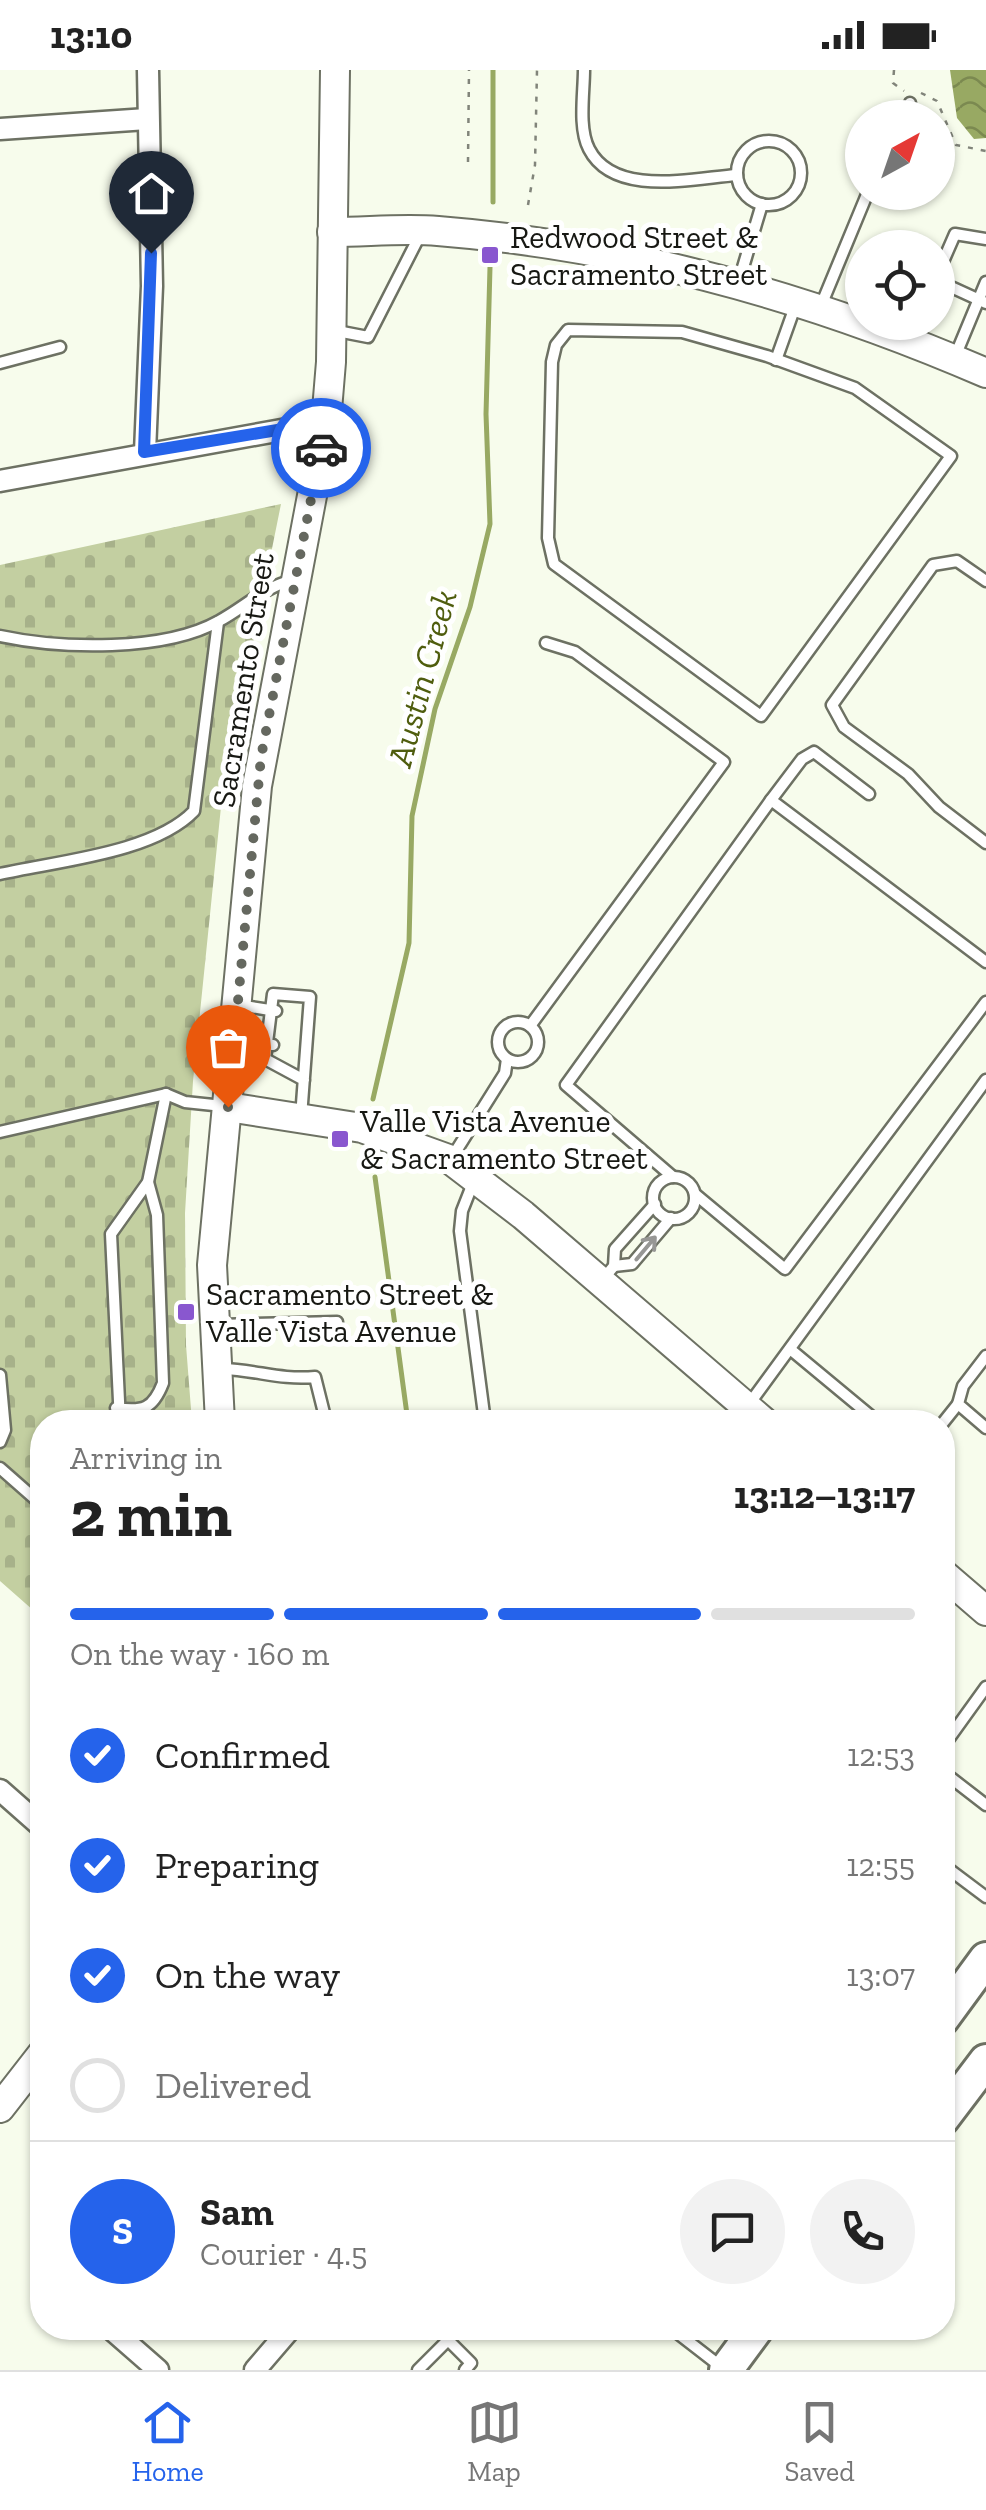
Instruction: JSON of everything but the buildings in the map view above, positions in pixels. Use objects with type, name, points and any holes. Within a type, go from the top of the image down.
[{"type":"main road","name":"Sacramento Street","points":[[219,1410],[212,1265],[257,786],[326,422],[332,330],[335,70]]},
{"type":"main road","points":[[332,232],[429,231],[546,245],[738,284],[808,305],[986,373]]},
{"type":"main road","points":[[228,1107],[362,1128],[451,1160],[608,1274],[750,1410]]},
{"type":"main road","points":[[955,1584],[986,1610]]},
{"type":"main road","points":[[955,2001],[986,1959]]},
{"type":"main road","points":[[955,2102],[986,2060]]},
{"type":"main road","points":[[0,2108],[30,2069]]},
{"type":"main road","points":[[725,2370],[748,2340]]},
{"type":"street","points":[[144,452],[152,286],[148,70]]},
{"type":"street","points":[[0,129],[148,119]]},
{"type":"street","points":[[0,481],[326,422]]},
{"type":"street","points":[[0,1790],[30,1816]]},
{"type":"street","points":[[124,2340],[158,2370]]},
{"type":"street","points":[[255,2370],[281,2340]]},
{"type":"lane","points":[[584,70],[584,129],[589,150],[608,168],[628,178],[651,181],[737,175]]},
{"type":"lane","points":[[778,141],[796,154],[802,175],[793,195],[773,205],[746,195],[737,175],[740,158],[756,143],[778,141]]},
{"type":"lane","points":[[738,284],[762,204]]},
{"type":"lane","points":[[776,360],[858,210]]},
{"type":"lane","points":[[332,330],[368,336],[429,231]]},
{"type":"lane","points":[[955,234],[986,238]]},
{"type":"lane","points":[[954,360],[982,302],[986,282]]},
{"type":"lane","points":[[955,289],[982,302]]},
{"type":"lane","points":[[568,330],[682,332],[776,360],[856,388],[951,456],[761,716],[554,564],[548,538],[552,362],[556,345],[568,330]]},
{"type":"lane","points":[[0,363],[60,347]]},
{"type":"lane","points":[[986,581],[958,561],[933,566],[832,705],[844,727],[908,774],[950,817],[986,842]]},
{"type":"lane","points":[[0,636],[90,646],[150,640],[218,622],[260,593],[294,580]]},
{"type":"lane","points":[[0,874],[139,842],[177,829],[194,811],[218,622]]},
{"type":"lane","points":[[530,1026],[724,762],[575,652],[546,643]]},
{"type":"lane","points":[[869,794],[814,752],[802,759],[566,1085],[673,1177],[690,1184],[695,1194],[785,1268],[986,1002]]},
{"type":"lane","points":[[771,800],[986,962]]},
{"type":"lane","points":[[301,1118],[304,1080],[306,1046],[309,1016],[310,997],[273,994],[270,1045],[265,1059],[304,1080]]},
{"type":"lane","points":[[237,1004],[274,1011]]},
{"type":"lane","points":[[295,1014],[309,1016]]},
{"type":"lane","points":[[451,1160],[506,1073],[507,1059],[498,1042],[502,1029],[514,1022],[530,1026],[538,1039],[535,1051],[520,1062],[507,1059]]},
{"type":"lane","points":[[234,1042],[270,1045]]},
{"type":"lane","points":[[292,1046],[306,1046]]},
{"type":"lane","points":[[758,1410],[790,1349],[986,1080]]},
{"type":"lane","points":[[128,1410],[116,1408],[111,1234],[148,1182],[166,1094]]},
{"type":"lane","points":[[0,1132],[166,1094],[185,1102],[228,1107]]},
{"type":"lane","points":[[476,1177],[462,1211],[460,1231],[483,1410]]},
{"type":"lane","points":[[608,1274],[614,1249],[655,1204],[658,1186],[673,1177]]},
{"type":"lane","points":[[144,1410],[155,1403],[163,1382],[157,1215],[148,1182]]},
{"type":"lane","points":[[608,1274],[632,1264],[672,1218],[689,1212],[695,1194]]},
{"type":"lane","points":[[655,1204],[672,1218]]},
{"type":"lane","points":[[212,1325],[336,1322]]},
{"type":"lane","points":[[790,1349],[864,1410]]},
{"type":"lane","points":[[953,1410],[964,1386],[986,1356]]},
{"type":"lane","points":[[216,1369],[259,1370],[274,1380],[316,1378],[323,1410]]},
{"type":"lane","points":[[0,1376],[6,1430],[0,1442]]},
{"type":"lane","points":[[958,1404],[986,1428]]},
{"type":"lane","points":[[0,1468],[30,1494]]},
{"type":"lane","points":[[955,1730],[986,1687]]},
{"type":"lane","points":[[955,1782],[986,1805]]},
{"type":"lane","points":[[955,1874],[986,1897]]},
{"type":"lane","points":[[418,2370],[448,2340],[472,2363],[465,2370]]},
{"type":"lane","points":[[686,2340],[725,2370]]},
{"type":"path","points":[[468,162],[470,70]]},
{"type":"path","points":[[528,205],[535,166],[537,70]]},
{"type":"path","points":[[894,70],[893,83],[904,90]]},
{"type":"path","points":[[913,100],[920,93],[928,93],[936,100]]},
{"type":"path","points":[[955,143],[986,152]]},
{"type":"green space","points":[[281,504],[222,797],[193,1081],[185,1213],[186,1345],[191,1410],[30,1410],[30,1607],[0,1581],[0,565]]},
{"type":"water","points":[[950,70],[986,70],[986,138],[974,139],[957,118]]},
{"type":"waterway","name":"Austin Creek","points":[[493,70],[493,202]]},
{"type":"waterway","name":"Austin Creek","points":[[373,1099],[409,943],[412,816],[435,709],[470,607],[490,524],[486,414],[490,267]]},
{"type":"waterway","name":"Austin Creek","points":[[375,1177],[406,1410]]},
{"type":"way so far","points":[[228,1107],[261,757],[321,448]]},
{"type":"place","name":"Redwood Street & Sacramento Street","points":[[490,255]]},
{"type":"place","name":"Valle Vista Avenue & Sacramento Street","points":[[340,1139]]},
{"type":"place","name":"Sacramento Street & Valle Vista Avenue","points":[[186,1312]]},
{"type":"route","points":[[151,253],[144,452],[326,422],[321,448]]}]
